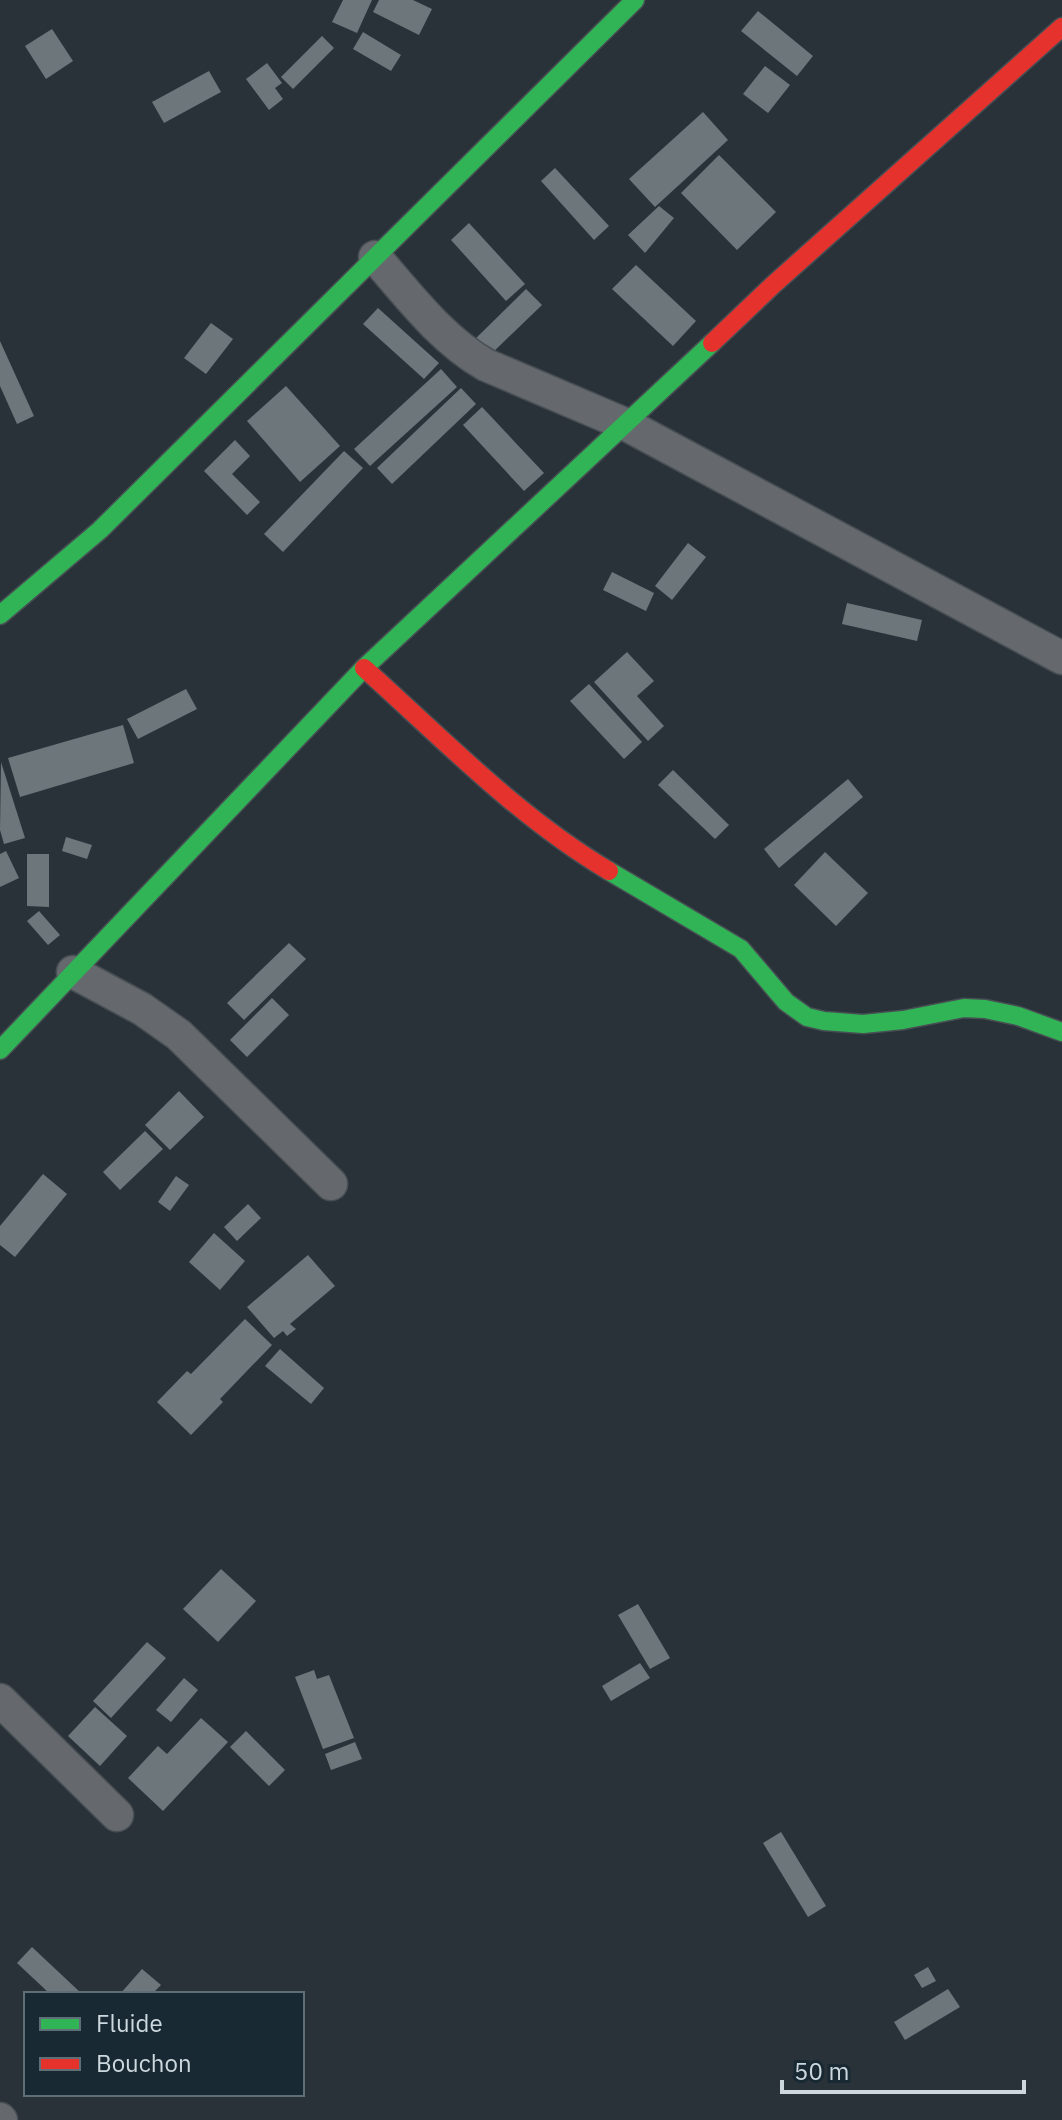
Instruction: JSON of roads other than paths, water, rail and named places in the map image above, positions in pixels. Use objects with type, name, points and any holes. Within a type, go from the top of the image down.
[{"type":"street","points":[[0,615],[100,530],[635,0]]},
{"type":"street","points":[[0,1050],[364,668],[627,425],[774,284],[1062,27]]},
{"type":"street","points":[[375,257],[444,335],[486,365],[627,425],[1062,658]]},
{"type":"street","points":[[364,668],[524,813],[573,850],[741,949],[756,962],[777,993],[794,1010],[816,1020],[842,1025],[935,1015],[971,1007],[1001,1011],[1062,1032]]},
{"type":"street","points":[[73,972],[142,1009],[179,1035],[331,1184]]},
{"type":"street","points":[[0,1700],[117,1815]]}]
